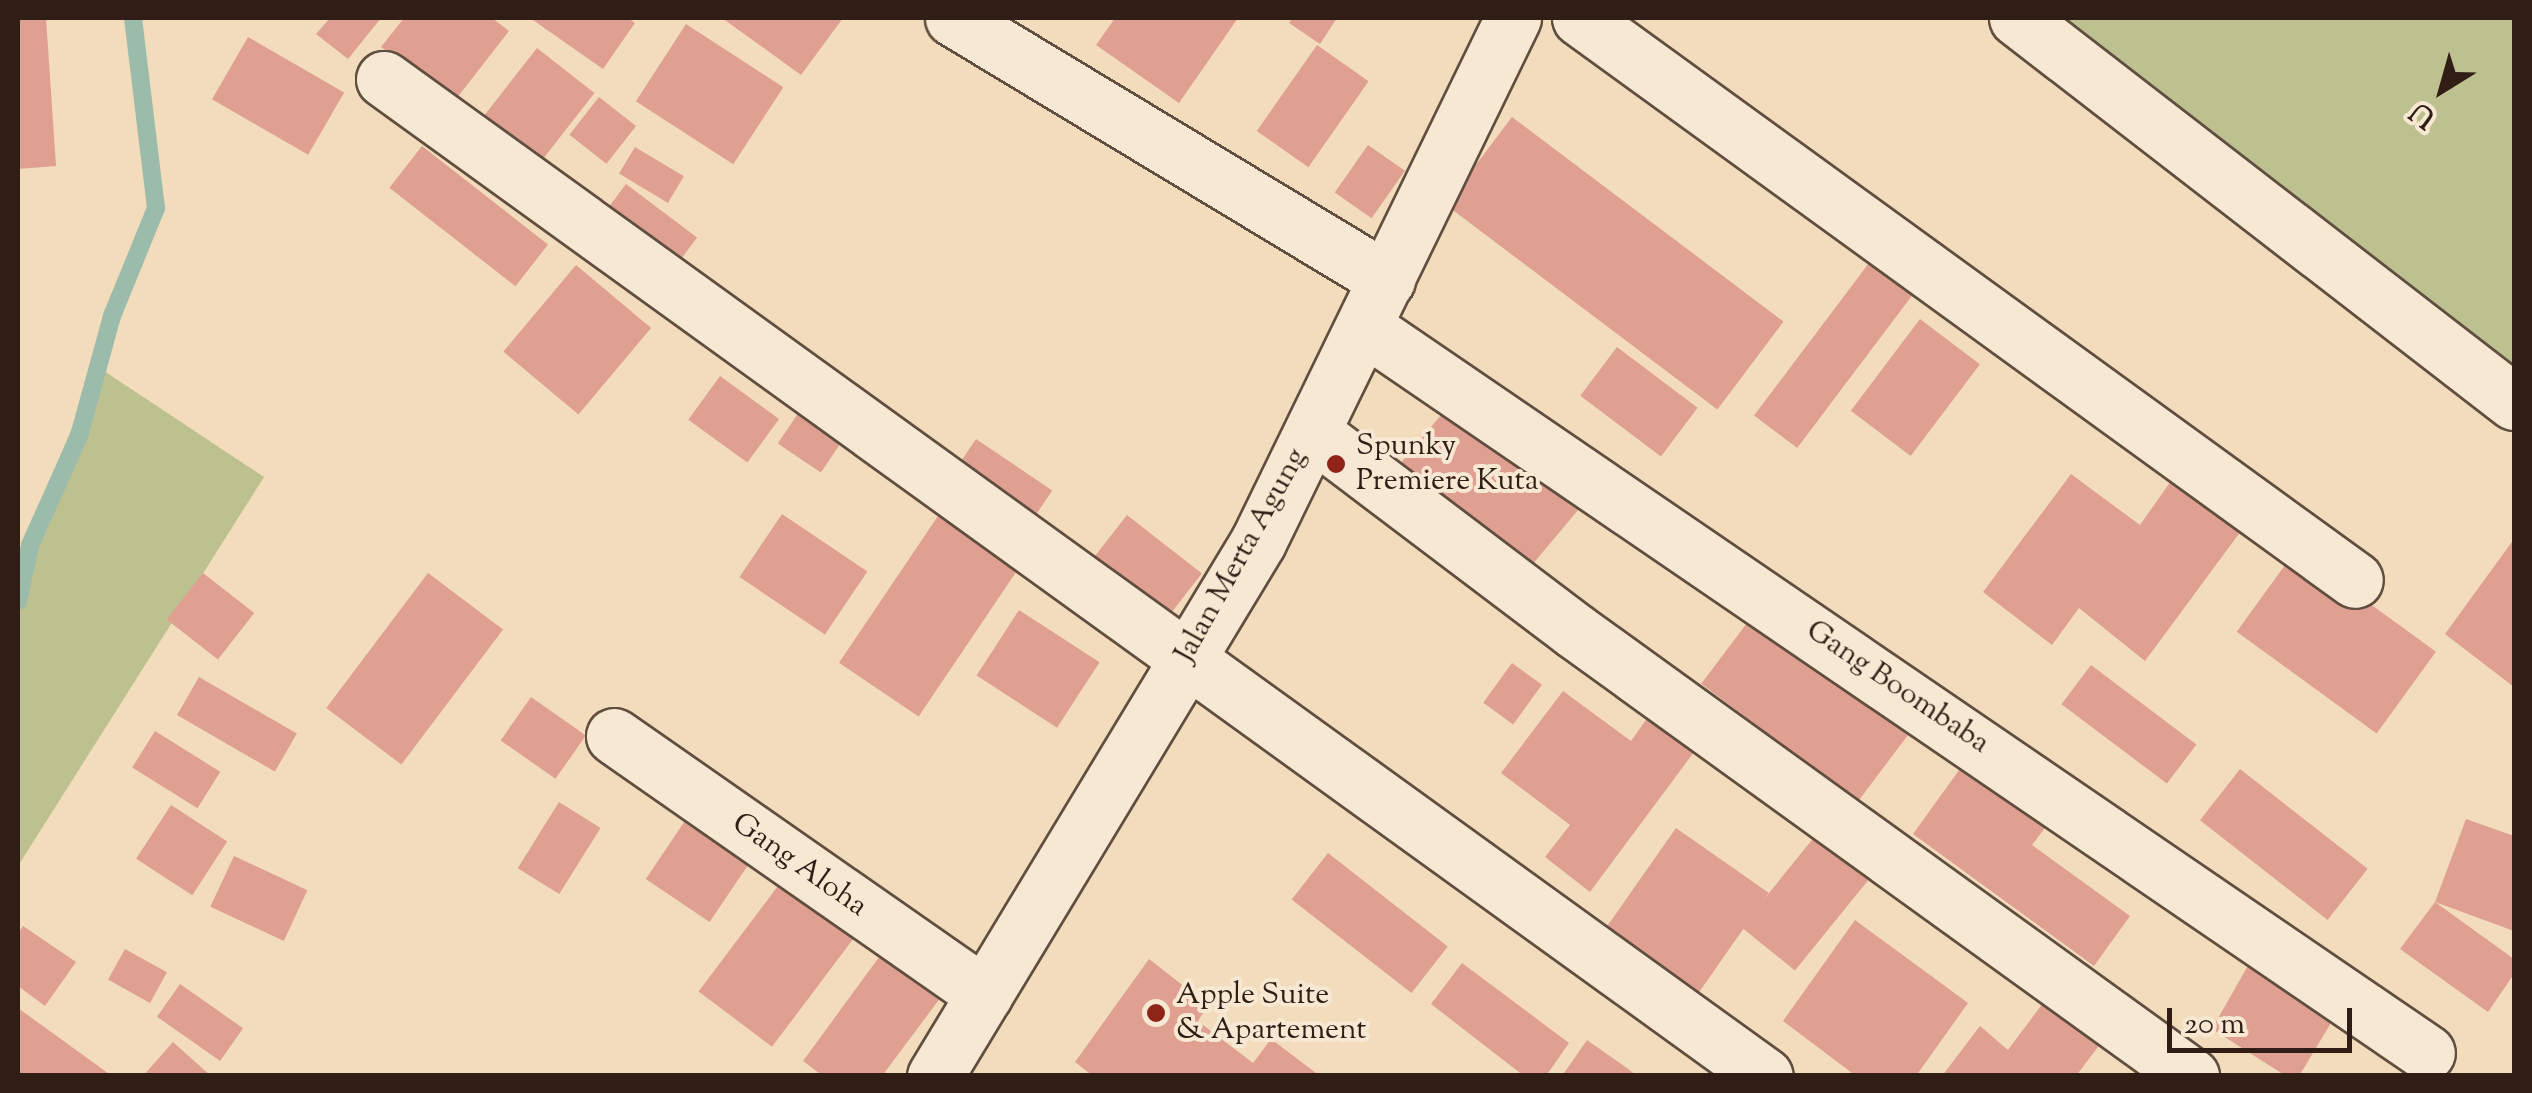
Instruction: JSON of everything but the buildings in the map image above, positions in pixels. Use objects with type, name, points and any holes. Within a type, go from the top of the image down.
[{"type":"street","name":"Gang Boombaba","points":[[953,18],[1376,304],[2427,1053]]},
{"type":"street","name":"Jalan Merta Agung","points":[[935,1076],[1258,542],[1514,18]]},
{"type":"street","points":[[1580,18],[2355,580]]},
{"type":"street","points":[[2017,18],[2514,402]]},
{"type":"street","points":[[384,79],[1765,1076]]},
{"type":"street","points":[[1312,432],[1575,631],[2190,1076]]},
{"type":"street","name":"Gang Aloha","points":[[614,736],[985,995]]},
{"type":"green space","points":[[1984,18],[2514,18],[2514,423],[2301,260]]},
{"type":"green space","points":[[98,367],[264,477],[18,866],[18,555]]},
{"type":"waterway","points":[[18,601],[30,545],[79,436],[112,316],[156,208],[133,18]]},
{"type":"place","name":"Spunky Premiere Kuta","points":[[1336,464]]},
{"type":"place","name":"Apple Suite & Apartement","points":[[1156,1013]]}]
